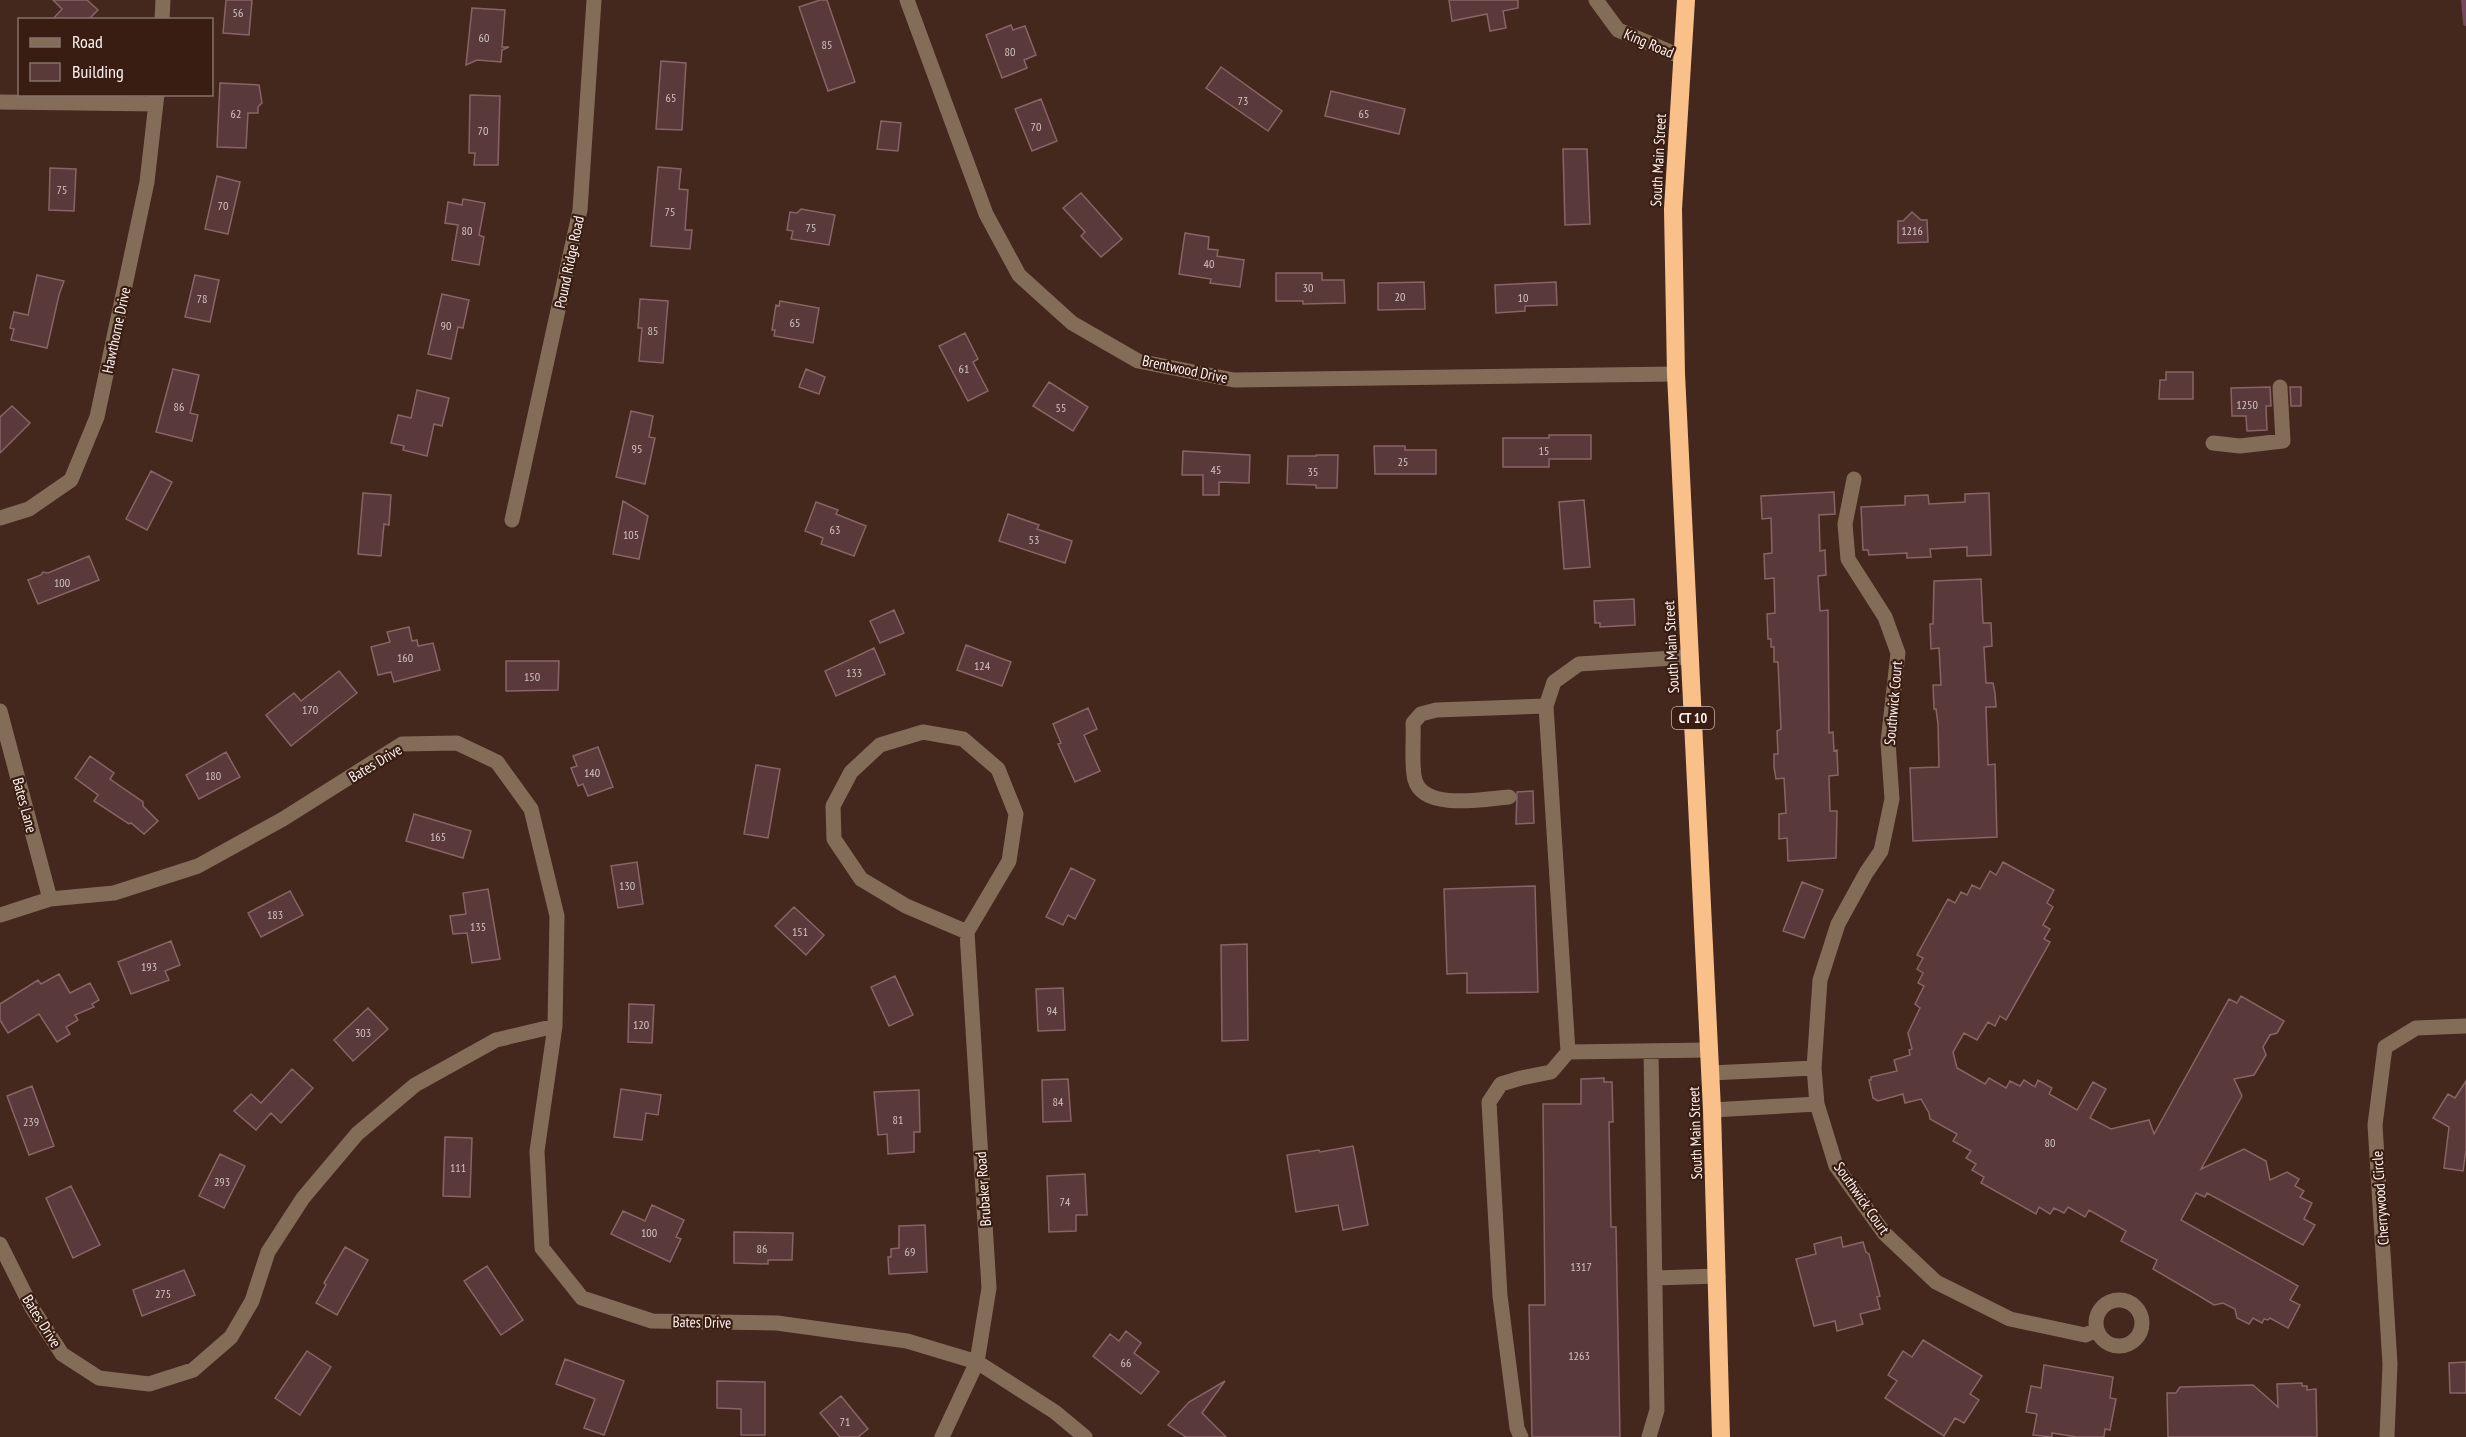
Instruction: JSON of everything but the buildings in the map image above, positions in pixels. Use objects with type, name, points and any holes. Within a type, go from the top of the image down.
[{"type":"highway","name":"South Main Street","points":[[1686,0],[1673,209],[1676,374],[1712,1110],[1721,1437]]},
{"type":"street","points":[[162,18],[164,0]]},
{"type":"street","name":"Pound Ridge Road","points":[[512,520],[580,210],[594,0]]},
{"type":"street","name":"Brentwood Drive","points":[[907,0],[986,214],[1019,275],[1072,323],[1138,361],[1234,380],[1676,374]]},
{"type":"street","name":"King Road","points":[[1596,0],[1618,30],[1682,57]]},
{"type":"street","points":[[0,102],[157,99]]},
{"type":"street","name":"Hawthorne Drive","points":[[0,518],[29,509],[71,480],[97,417],[147,182],[157,99]]},
{"type":"street","points":[[2213,443],[2240,446],[2283,441],[2280,387]]},
{"type":"street","name":"Southwick Court","points":[[1854,479],[1845,524],[1848,559],[1885,617],[1898,653],[1888,742],[1892,799],[1881,851],[1838,924],[1820,980],[1814,1068],[1816,1104],[1836,1166],[1884,1233],[1936,1282],[2010,1319],[2085,1335],[2097,1330]]},
{"type":"street","points":[[1521,1437],[1517,1428],[1500,1296],[1489,1102],[1501,1084],[1521,1077],[1551,1072],[1568,1052],[1545,706],[1554,682],[1579,664],[1690,657]]},
{"type":"street","points":[[1509,797],[1442,800],[1424,794],[1415,780],[1413,723],[1421,714],[1436,710],[1545,706]]},
{"type":"street","name":"Bates Lane","points":[[0,711],[50,899]]},
{"type":"street","points":[[923,732],[963,739],[998,769],[1016,814],[1009,861],[968,932],[906,906],[861,879],[834,839],[834,806],[851,772],[880,744],[923,732]]},
{"type":"street","name":"Bates Drive","points":[[0,915],[50,899],[114,893],[198,867],[283,819],[402,744],[458,743],[497,762],[531,809],[557,916],[555,1026],[537,1151],[542,1248],[582,1298],[652,1321],[777,1323],[908,1341],[977,1362],[1055,1412],[1086,1437]]},
{"type":"street","name":"Brubaker Road","points":[[942,1437],[977,1362],[989,1287],[968,932]]},
{"type":"street","name":"Bates Drive","points":[[0,1244],[32,1308],[62,1354],[99,1378],[149,1384],[193,1370],[231,1337],[252,1301],[268,1252],[303,1198],[357,1134],[415,1085],[496,1040],[555,1026]]},
{"type":"street","name":"Cherrywood Circle","points":[[2387,1437],[2390,1364],[2375,1125],[2385,1047],[2416,1028],[2466,1026]]},
{"type":"street","points":[[1568,1052],[1709,1050]]},
{"type":"street","points":[[1649,1437],[1657,1410],[1651,1051]]},
{"type":"street","points":[[1710,1073],[1814,1068]]},
{"type":"street","points":[[1712,1110],[1816,1104]]},
{"type":"street","points":[[1655,1278],[1718,1276]]},
{"type":"waterway","points":[[2464,0],[2466,23]]}]
